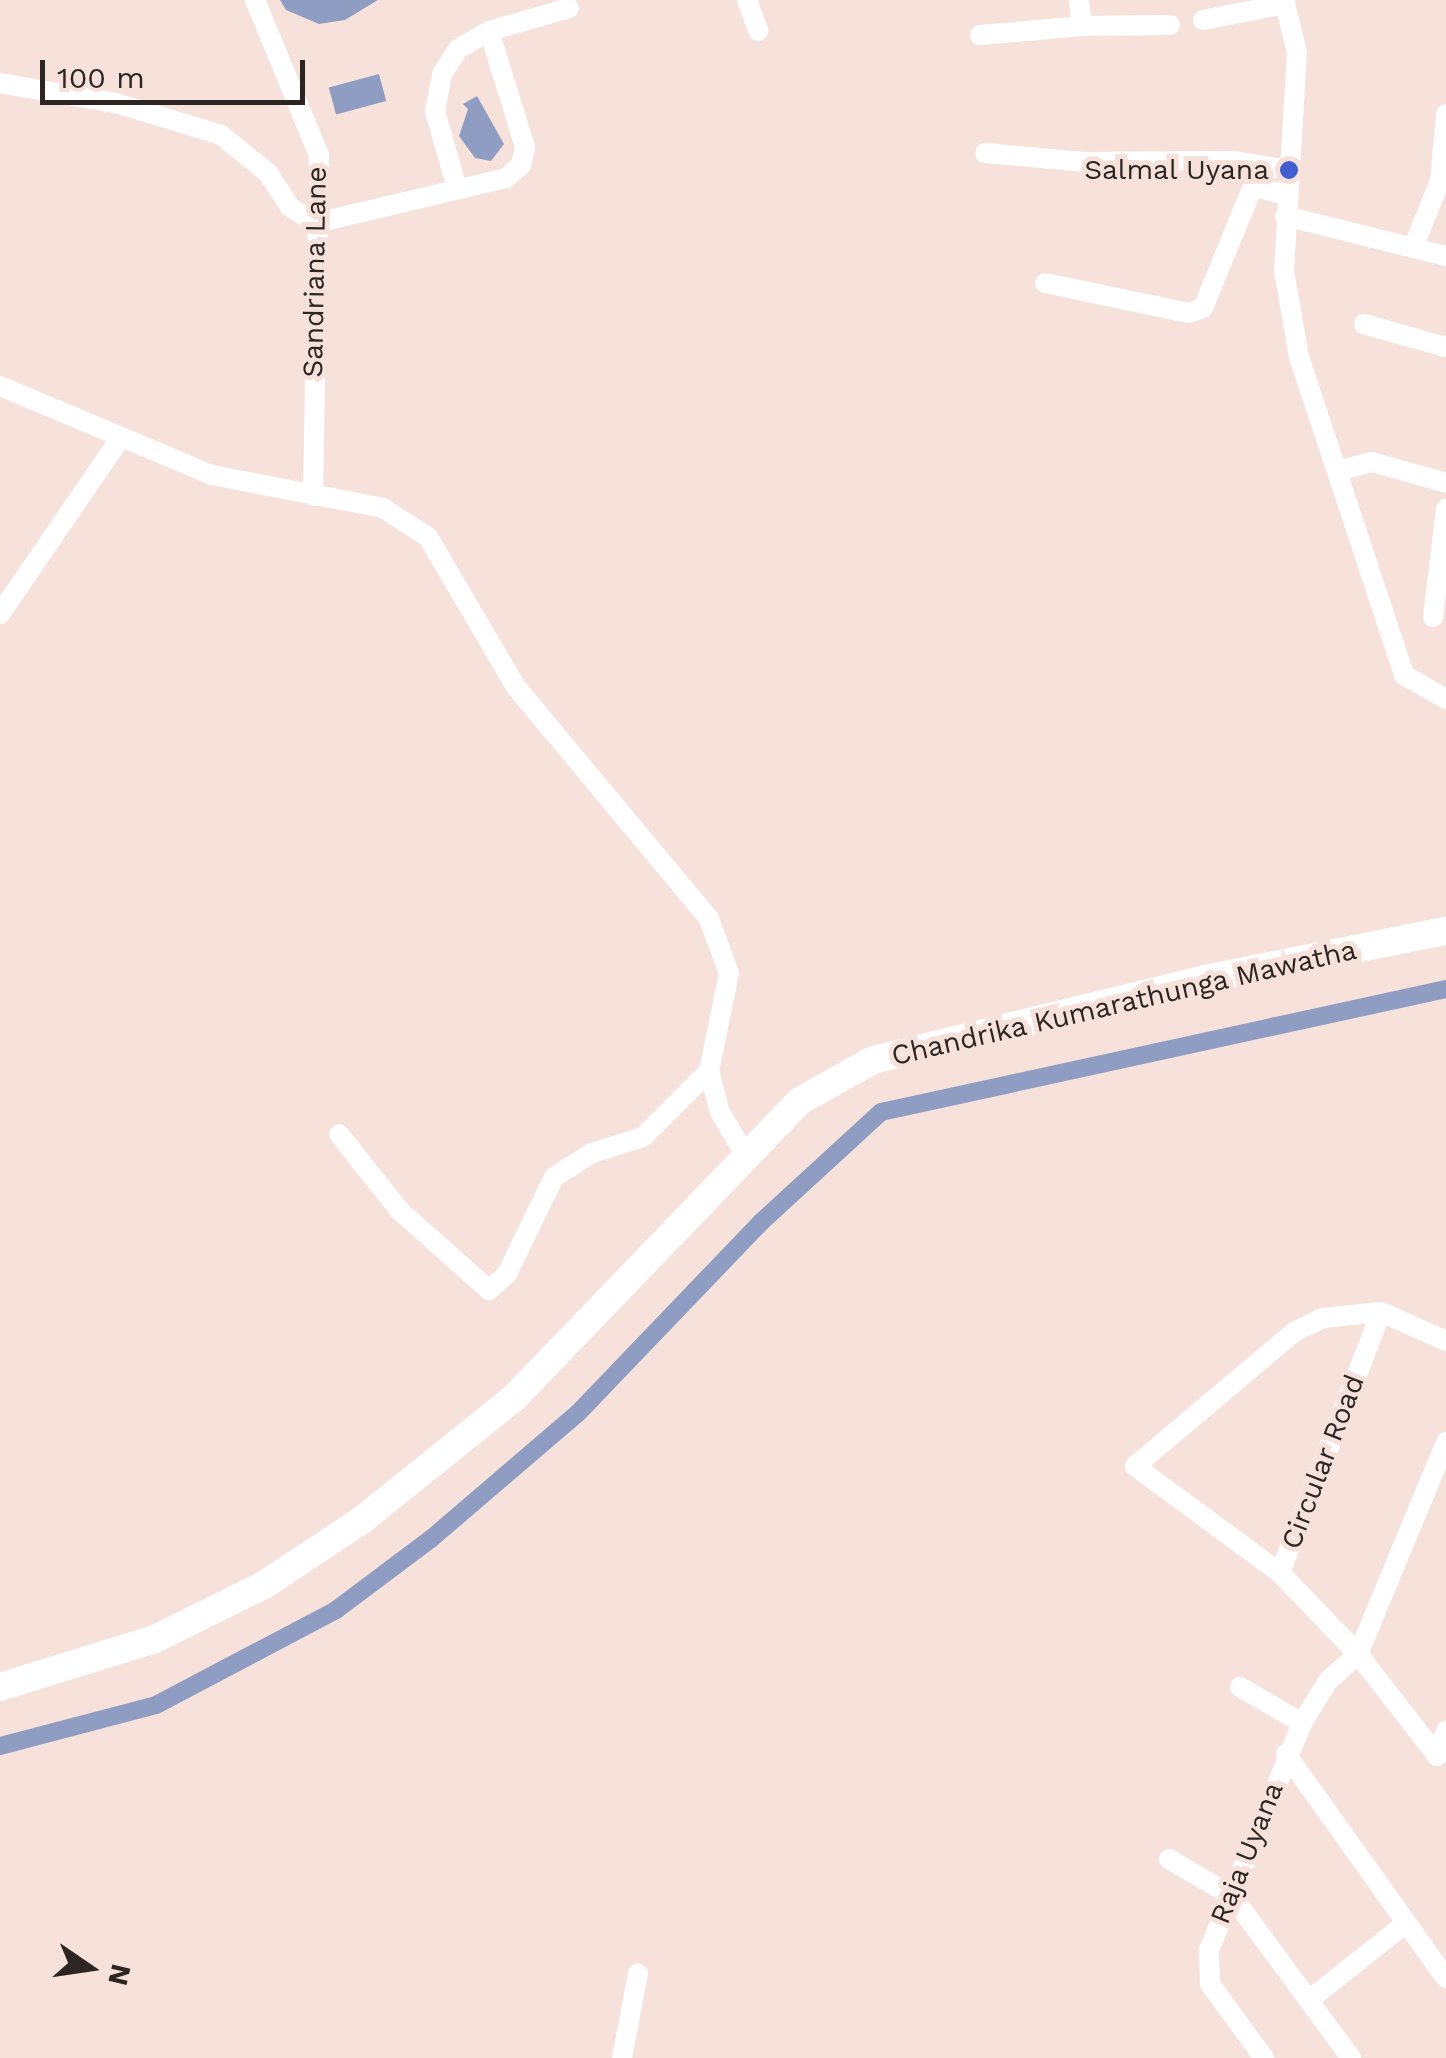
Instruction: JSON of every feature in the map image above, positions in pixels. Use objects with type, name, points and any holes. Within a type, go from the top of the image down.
[{"type":"main road","name":"Chandrika Kumarathunga Mawatha","points":[[0,1687],[155,1639],[264,1585],[362,1520],[514,1398],[800,1101],[873,1060],[1204,980],[1446,932]]},
{"type":"street","name":"Sandriana Lane","points":[[255,0],[319,155],[313,496]]},
{"type":"street","points":[[747,0],[758,31]]},
{"type":"street","points":[[1079,0],[1082,26]]},
{"type":"street","points":[[1202,20],[1284,2],[1298,89],[1288,170],[1284,270],[1299,357],[1404,675],[1446,699]]},
{"type":"street","points":[[456,186],[435,111],[442,74],[458,49],[489,31],[569,8]]},
{"type":"street","points":[[980,34],[1082,26],[1170,25]]},
{"type":"street","points":[[0,83],[116,103],[221,135],[268,172],[290,207],[316,223],[456,186],[506,178],[522,165],[525,147],[489,31]]},
{"type":"street","points":[[1413,248],[1440,181],[1446,114]]},
{"type":"street","points":[[985,153],[1083,162],[1234,162],[1288,170]]},
{"type":"street","points":[[1045,283],[1188,313],[1204,308],[1253,186],[1286,206],[1446,256]]},
{"type":"street","points":[[1364,324],[1446,347]]},
{"type":"street","points":[[0,386],[120,440],[212,475],[382,508],[428,537],[516,687],[709,919],[729,973],[709,1071],[720,1112],[747,1158]]},
{"type":"street","points":[[0,614],[120,440]]},
{"type":"street","points":[[1338,471],[1372,462],[1446,483]]},
{"type":"street","points":[[1433,617],[1446,509]]},
{"type":"street","points":[[339,1134],[400,1211],[489,1290],[508,1274],[554,1176],[592,1154],[643,1137],[709,1071]]},
{"type":"street","points":[[1280,1573],[1135,1466],[1294,1332],[1323,1318],[1382,1312],[1446,1341]]},
{"type":"street","name":"Circular Road","points":[[1382,1312],[1280,1573],[1358,1654],[1437,1756],[1446,1731]]},
{"type":"street","points":[[1358,1654],[1446,1442]]},
{"type":"street","name":"Raja Uyana","points":[[1264,2058],[1205,1968],[1286,1754],[1328,1681],[1358,1654]]},
{"type":"street","points":[[1240,1686],[1302,1723]]},
{"type":"street","points":[[1286,1754],[1446,1978]]},
{"type":"street","points":[[1169,1858],[1232,1896],[1351,2058]]},
{"type":"street","points":[[1309,2000],[1405,1924]]},
{"type":"street","points":[[622,2058],[638,1973]]},
{"type":"water","points":[[280,0],[378,0],[345,20],[319,24],[286,10]]},
{"type":"water","points":[[379,74],[386,101],[336,115],[329,87]]},
{"type":"water","points":[[477,96],[504,144],[491,161],[475,158],[459,136],[468,109],[463,104]]},
{"type":"waterway","points":[[0,1746],[156,1705],[336,1610],[432,1538],[578,1413],[760,1223],[881,1112],[1446,989]]},
{"type":"place","name":"Salmal Uyana","points":[[1289,170]]}]
